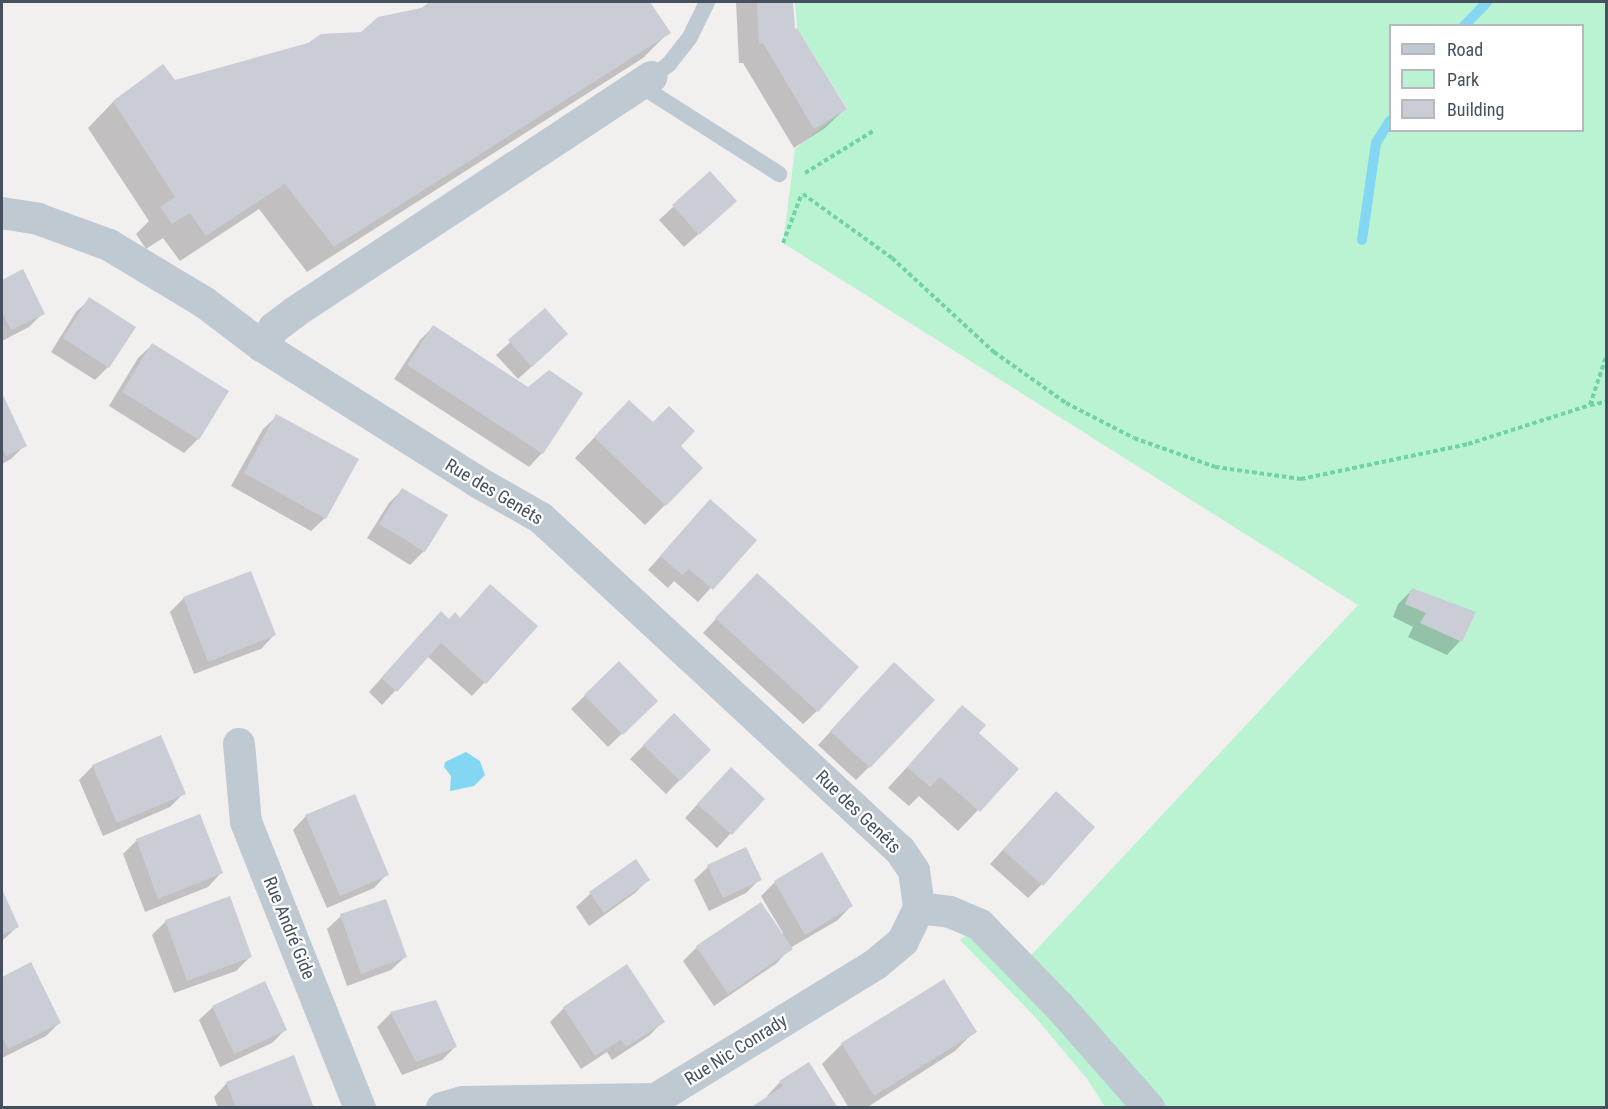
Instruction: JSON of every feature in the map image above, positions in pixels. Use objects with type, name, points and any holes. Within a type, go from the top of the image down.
[{"type":"street","points":[[262,346],[274,328],[295,312],[647,81]]},
{"type":"street","name":"Rue des Genêts","points":[[2,213],[38,219],[109,245],[204,302],[262,346],[476,481],[541,518],[900,850],[914,872],[919,908]]},
{"type":"street","name":"Rue André Gide","points":[[239,744],[246,822],[360,1107]]},
{"type":"street","points":[[919,908],[950,912],[980,925],[1060,1006],[1149,1107]]},
{"type":"street","name":"Rue Nic Conrady","points":[[442,1107],[463,1102],[656,1099],[876,964],[903,941],[919,908]]},
{"type":"lane","points":[[707,2],[690,38],[669,64],[647,81],[784,178]]},
{"type":"path","points":[[875,130],[784,178],[892,258],[994,352],[1066,403],[1134,438],[1215,467],[1301,479],[1468,444],[1606,402]]},
{"type":"path","points":[[783,243],[803,194]]},
{"type":"path","points":[[1590,405],[1606,357]]},
{"type":"green space","points":[[795,2],[1606,2],[1606,1107],[1105,1107],[1088,1080],[1036,1018],[960,940],[980,925],[1022,965],[1358,605],[783,243],[795,149],[847,108],[797,28]]},
{"type":"water","points":[[466,752],[480,761],[485,775],[474,786],[450,791],[451,776],[444,767],[445,762]]},
{"type":"building","points":[[430,2],[650,2],[671,33],[334,247],[285,184],[206,236],[190,213],[172,224],[160,207],[175,197],[113,101],[163,64],[175,80],[308,43],[321,34],[361,32],[378,17],[421,8]]},
{"type":"building","points":[[757,2],[793,2],[795,29],[797,28],[847,109],[814,129],[763,43],[759,44]]},
{"type":"building","points":[[710,171],[737,201],[699,235],[672,205]]},
{"type":"building","points":[[23,269],[45,314],[11,330],[2,312],[2,280]]},
{"type":"building","points":[[89,297],[136,327],[109,368],[63,338]]},
{"type":"building","points":[[545,308],[568,334],[532,367],[508,340]]},
{"type":"building","points":[[433,325],[528,387],[549,370],[583,393],[543,454],[407,365]]},
{"type":"building","points":[[152,343],[229,391],[199,440],[122,392]]},
{"type":"building","points":[[2,393],[27,446],[6,456],[2,447]]},
{"type":"building","points":[[629,400],[653,422],[669,406],[695,431],[681,446],[703,468],[666,506],[594,437]]},
{"type":"building","points":[[276,414],[359,459],[326,519],[244,473]]},
{"type":"building","points":[[402,488],[448,515],[425,552],[379,524]]},
{"type":"building","points":[[710,499],[757,540],[713,590],[689,569],[682,575],[660,556]]},
{"type":"building","points":[[251,571],[276,635],[208,662],[183,597]]},
{"type":"building","points":[[757,573],[859,667],[818,712],[715,618]]},
{"type":"building","points":[[490,584],[538,626],[486,684],[441,643],[397,692],[381,678],[441,611],[449,619],[455,612],[460,618]]},
{"type":"building","points":[[1412,588],[1476,612],[1462,642],[1420,623],[1426,613],[1405,604]]},
{"type":"building","points":[[619,661],[658,701],[623,735],[584,695]]},
{"type":"building","points":[[894,662],[935,700],[870,768],[830,731]]},
{"type":"building","points":[[962,705],[986,725],[979,733],[1019,769],[980,812],[940,777],[930,787],[907,767]]},
{"type":"building","points":[[674,713],[711,750],[680,781],[643,745]]},
{"type":"building","points":[[161,735],[186,794],[117,823],[92,765]]},
{"type":"building","points":[[731,767],[765,799],[732,835],[697,804]]},
{"type":"building","points":[[1056,791],[1095,827],[1043,886],[1003,850]]},
{"type":"building","points":[[355,794],[389,875],[340,896],[305,815]]},
{"type":"building","points":[[200,814],[223,873],[158,899],[136,839]]},
{"type":"building","points":[[746,847],[762,880],[723,898],[707,865]]},
{"type":"building","points":[[822,852],[853,906],[805,935],[774,881]]},
{"type":"building","points":[[636,859],[650,880],[604,913],[589,892]]},
{"type":"building","points":[[2,889],[19,927],[2,935]]},
{"type":"building","points":[[230,896],[252,957],[187,981],[165,920]]},
{"type":"building","points":[[386,899],[407,957],[361,974],[340,914]]},
{"type":"building","points":[[761,902],[793,949],[728,994],[696,946]]},
{"type":"building","points":[[31,962],[61,1023],[8,1049],[2,1036],[2,977]]},
{"type":"building","points":[[627,964],[665,1022],[626,1047],[621,1040],[595,1056],[563,1007]]},
{"type":"building","points":[[944,979],[977,1032],[874,1096],[841,1043]]},
{"type":"building","points":[[265,981],[287,1030],[234,1054],[212,1006]]},
{"type":"building","points":[[436,1000],[457,1047],[416,1062],[390,1012]]},
{"type":"building","points":[[294,1055],[314,1108],[236,1108],[226,1082]]},
{"type":"building","points":[[809,1062],[838,1108],[750,1108],[783,1086],[779,1081]]},
{"type":"waterway","points":[[1466,24],[1487,2]]},
{"type":"waterway","points":[[1362,240],[1376,143],[1389,123]]}]
